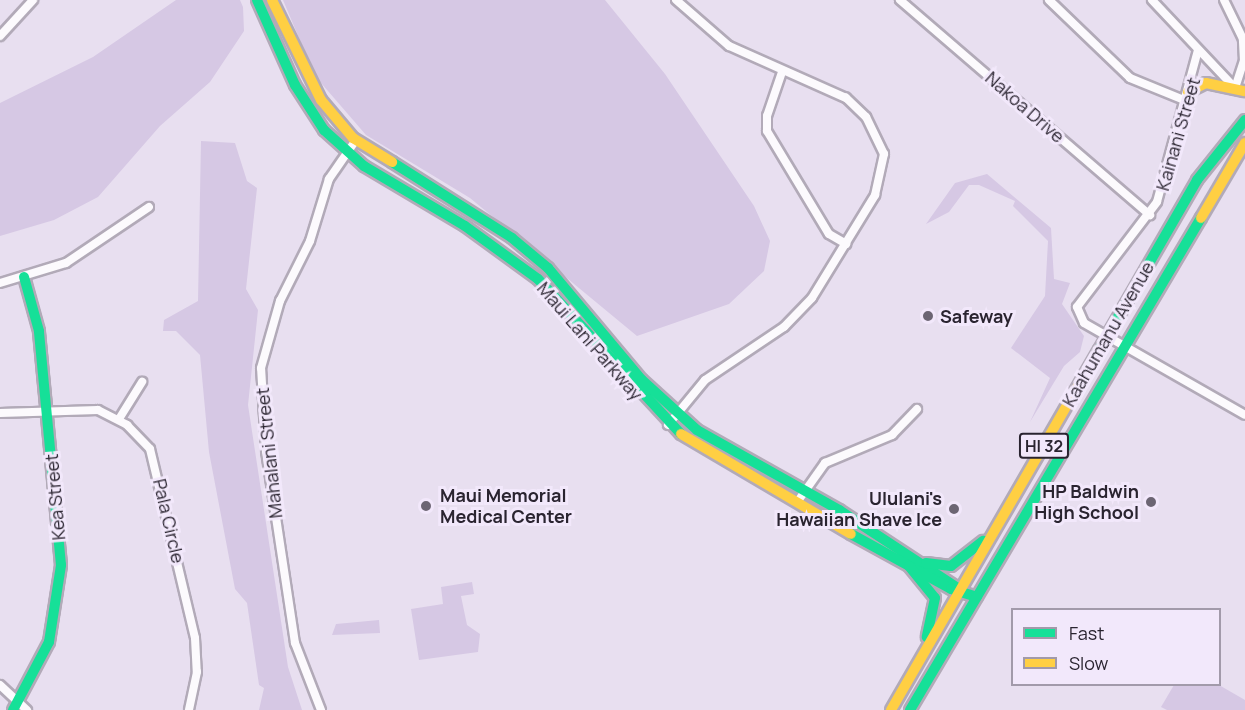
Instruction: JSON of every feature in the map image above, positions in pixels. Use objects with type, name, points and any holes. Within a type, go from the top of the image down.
[{"type":"main road","name":"Maui Lani Parkway","points":[[257,0],[308,108],[346,152],[503,251],[538,279],[631,390],[668,425],[909,566],[977,597]]},
{"type":"main road","name":"Maui Lani Parkway","points":[[272,0],[321,100],[356,140],[512,238],[548,268],[677,413],[926,563],[961,590]]},
{"type":"main road","points":[[1186,96],[1201,83],[1241,89]]},
{"type":"main road","name":"Kaahumanu Avenue","points":[[891,710],[1197,180],[1245,120]]},
{"type":"main road","name":"Kaahumanu Avenue","points":[[910,710],[1122,345],[1245,142]]},
{"type":"main road","points":[[1178,212],[1203,209],[1197,180]]},
{"type":"main road","name":"Kea Street","points":[[20,707],[49,642],[59,597],[60,555],[39,331],[24,277]]},
{"type":"main road","points":[[926,563],[959,563],[998,525]]},
{"type":"main road","points":[[909,566],[936,598],[920,661]]},
{"type":"street","points":[[0,36],[33,0]]},
{"type":"street","points":[[668,425],[705,380],[784,327],[812,298],[846,244],[883,171],[879,138],[846,98],[782,72],[729,46],[676,0]]},
{"type":"street","name":"Nakoa Drive","points":[[900,0],[1150,215]]},
{"type":"street","points":[[1049,0],[1130,78],[1186,96]]},
{"type":"street","points":[[1152,0],[1198,50],[1241,89]]},
{"type":"street","points":[[1224,0],[1244,39],[1241,89]]},
{"type":"street","name":"Kainani Street","points":[[1198,50],[1167,179],[1150,215],[1077,303],[1084,323],[1245,415]]},
{"type":"street","points":[[782,72],[767,116],[767,131],[829,234],[846,244]]},
{"type":"street","name":"Mahalani Street","points":[[321,710],[295,643],[266,451],[261,369],[280,301],[310,241],[329,179],[356,140]]},
{"type":"street","points":[[0,282],[24,277],[90,250],[149,207]]},
{"type":"street","points":[[119,419],[142,382]]},
{"type":"street","points":[[798,501],[825,463],[892,435],[917,409]]},
{"type":"street","name":"Pala Circle","points":[[0,413],[98,411],[119,419],[144,439],[156,463],[195,638],[189,710]]},
{"type":"street","points":[[0,685],[20,707]]},
{"type":"shaded area","points":[[176,0],[240,0],[243,7],[244,31],[210,82],[160,126],[98,197],[54,220],[0,236],[0,103],[93,57]]},
{"type":"shaded area","points":[[283,0],[605,0],[665,74],[754,206],[770,241],[764,271],[729,304],[637,336],[470,198],[366,135],[315,76]]},
{"type":"shaded area","points":[[201,141],[235,143],[247,181],[257,188],[246,289],[258,310],[248,405],[288,667],[302,710],[259,710],[264,688],[259,685],[247,603],[235,589],[209,452],[200,355],[176,331],[163,331],[164,320],[198,301]]},
{"type":"shaded area","points":[[987,174],[1051,228],[1054,279],[1070,283],[1062,304],[1084,336],[1080,352],[1064,366],[1030,422],[1050,378],[1011,348],[1045,296],[1048,241],[1013,206],[1015,201],[979,185],[969,185],[949,212],[926,224],[955,183]]},
{"type":"shaded area","points":[[472,582],[474,594],[461,596],[467,625],[480,634],[478,652],[419,660],[411,609],[443,604],[441,587]]},
{"type":"shaded area","points":[[379,620],[380,633],[332,635],[336,624]]},
{"type":"shaded area","points":[[1173,686],[1221,686],[1245,700],[1245,710],[1167,710],[1161,707]]},
{"type":"traffic: fast","points":[[257,0],[295,85],[324,130],[364,166],[465,226],[538,279],[681,434]]},
{"type":"traffic: fast","points":[[1099,350],[1197,180],[1245,120]]},
{"type":"traffic: fast","points":[[392,162],[512,238],[548,268],[642,380],[697,430],[839,510],[961,590]]},
{"type":"traffic: fast","points":[[910,710],[1201,218]]},
{"type":"traffic: fast","points":[[13,710],[49,642],[61,565],[39,331],[24,277]]},
{"type":"traffic: fast","points":[[851,534],[951,589],[977,597]]},
{"type":"traffic: fast","points":[[926,563],[951,566],[983,541]]},
{"type":"traffic: fast","points":[[909,566],[935,598],[927,637]]},
{"type":"traffic: slow","points":[[272,0],[321,100],[353,138],[392,162]]},
{"type":"traffic: slow","points":[[1188,92],[1206,83],[1245,91]]},
{"type":"traffic: slow","points":[[1201,218],[1245,143]]},
{"type":"traffic: slow","points":[[891,710],[1099,350]]},
{"type":"traffic: slow","points":[[681,434],[851,534]]},
{"type":"place","name":"Safeway","points":[[928,316]]},
{"type":"place","name":"HP Baldwin High School","points":[[1151,502]]},
{"type":"place","name":"Maui Memorial Medical Center","points":[[426,506]]},
{"type":"place","name":"Ululani's Hawaiian Shave Ice","points":[[954,509]]}]
